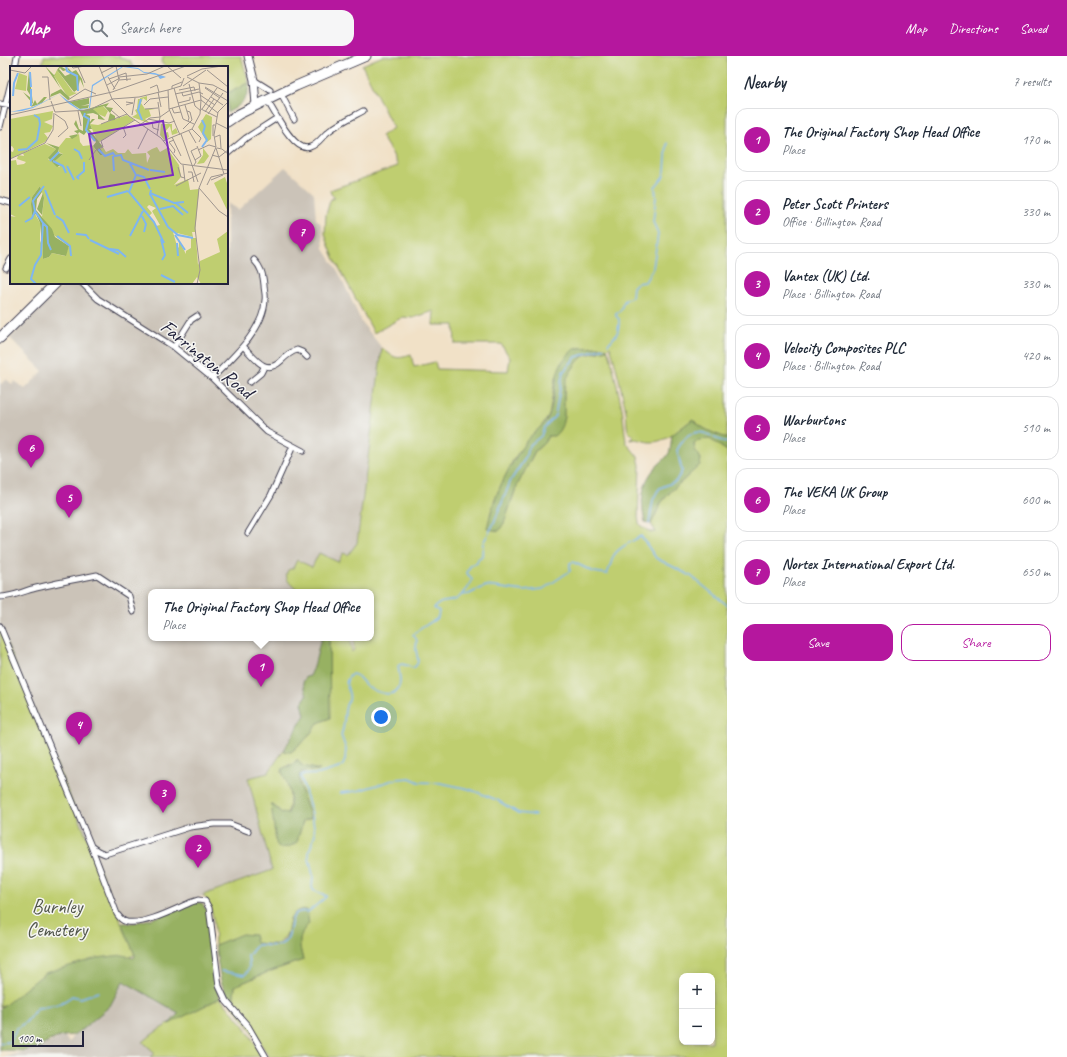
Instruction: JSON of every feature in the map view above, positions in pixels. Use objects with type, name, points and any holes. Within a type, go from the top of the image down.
[{"type":"highway","points":[[228,121],[267,100],[366,56]]},
{"type":"highway","points":[[0,338],[55,284]]},
{"type":"street","points":[[15,66],[17,56]]},
{"type":"street","points":[[248,56],[254,80],[256,106]]},
{"type":"street","points":[[254,80],[270,90]]},
{"type":"street","points":[[0,127],[10,86]]},
{"type":"street","points":[[281,94],[294,119]]},
{"type":"street","points":[[267,100],[293,140],[303,148],[309,148],[320,141],[329,131],[363,111]]},
{"type":"street","points":[[228,153],[242,141],[278,118]]},
{"type":"street","points":[[0,200],[10,202]]},
{"type":"street","points":[[212,378],[243,346],[260,322],[265,301],[263,277],[260,265],[254,260]]},
{"type":"street","points":[[6,268],[10,261]]},
{"type":"street","name":"Farrington Road","points":[[83,284],[98,299],[174,347],[212,378],[267,432],[303,451]]},
{"type":"street","points":[[174,347],[191,320],[197,316]]},
{"type":"street","points":[[243,346],[264,367],[271,368],[276,366],[292,351],[297,350],[302,352],[307,357]]},
{"type":"street","points":[[250,382],[261,373],[264,367]]},
{"type":"street","points":[[248,533],[271,495],[293,446]]},
{"type":"street","points":[[0,597],[10,597],[28,590],[56,583],[97,576],[129,596],[133,612]]},
{"type":"street","points":[[0,626],[118,914],[122,920],[127,922],[142,921],[198,900],[205,901],[209,908],[219,986],[226,1001],[248,1026],[266,1057]]},
{"type":"street","points":[[91,846],[105,854],[190,827],[214,824],[230,824],[248,831]]},
{"type":"shaded area","points":[[285,167],[314,193],[316,219],[322,226],[324,249],[339,273],[362,323],[382,348],[353,570],[312,567],[287,580],[296,589],[148,589],[148,641],[320,641],[314,667],[310,676],[307,695],[302,703],[305,715],[268,773],[248,778],[272,870],[145,918],[126,919],[117,914],[0,626],[0,383],[1,384],[6,379],[12,384],[15,381],[25,389],[43,371],[10,338],[65,284],[228,284],[228,204],[238,210]]},
{"type":"shaded area","points":[[123,981],[179,1013],[169,1024],[150,1036],[144,1042],[155,1054],[150,1057],[5,1057],[40,1047],[63,1036],[65,1036],[68,1042],[72,1040],[71,1038],[110,1006]]},
{"type":"green space","points":[[44,56],[120,56],[120,58],[130,61],[132,66],[42,66]]},
{"type":"green space","points":[[164,56],[241,56],[249,83],[228,93],[228,66],[164,66],[161,62]]},
{"type":"green space","points":[[383,56],[727,56],[727,438],[704,428],[693,419],[673,435],[656,442],[638,439],[630,440],[633,438],[633,435],[628,431],[626,411],[610,346],[607,349],[603,347],[575,348],[555,379],[549,416],[539,429],[529,438],[513,460],[495,498],[490,515],[504,523],[516,488],[535,451],[544,443],[548,436],[564,418],[563,407],[565,381],[578,361],[585,355],[608,350],[610,355],[622,408],[626,442],[638,457],[640,465],[638,517],[641,526],[650,532],[656,532],[651,524],[661,503],[671,491],[686,478],[701,459],[695,450],[694,444],[699,439],[710,439],[727,451],[727,1057],[269,1057],[258,1039],[233,1006],[235,986],[268,972],[303,960],[299,945],[302,930],[290,918],[287,932],[278,944],[215,945],[212,912],[203,895],[272,870],[248,778],[268,773],[283,751],[291,752],[307,738],[318,723],[329,718],[329,641],[350,641],[352,652],[354,650],[353,641],[374,641],[374,589],[296,589],[287,580],[287,574],[288,570],[293,568],[297,560],[312,567],[319,553],[338,562],[343,553],[348,555],[357,543],[382,348],[398,358],[411,355],[414,367],[435,362],[437,369],[508,371],[510,358],[501,344],[455,344],[454,325],[433,325],[434,311],[413,318],[403,317],[374,333],[335,260],[325,234],[326,215],[330,201],[332,198],[334,199],[330,190],[398,166],[381,136],[393,128],[362,65]],"holes":[[[296,761],[299,761],[302,766],[319,770],[301,772],[301,787],[311,818],[303,821],[297,842],[272,804],[282,813],[287,814],[290,798],[287,782],[282,772],[288,765],[296,764]]]},
{"type":"green space","points":[[249,83],[249,89],[246,97],[228,112],[228,93],[242,87],[243,85]]},
{"type":"green space","points":[[603,347],[608,350],[586,354],[579,360],[571,371],[564,388],[564,418],[559,431],[554,436],[548,436],[544,443],[535,451],[516,488],[504,523],[499,531],[487,529],[493,505],[502,482],[527,440],[542,426],[549,415],[557,375],[562,362],[575,348]]},
{"type":"green space","points":[[693,419],[704,428],[727,438],[727,451],[710,439],[699,440],[694,444],[695,450],[701,459],[700,465],[671,491],[661,503],[651,524],[645,522],[642,500],[647,480],[651,473],[669,453],[672,435]]},
{"type":"green space","name":"Burnley Cemetery","points":[[0,626],[135,955],[43,982],[11,1004],[0,1007]]},
{"type":"green space","points":[[320,641],[329,641],[330,718],[318,723],[307,738],[291,752],[283,751],[305,715],[302,703],[307,695],[303,682],[306,677],[310,676],[314,667]]},
{"type":"green space","points":[[296,760],[299,761],[302,766],[320,770],[301,772],[300,776],[301,788],[311,818],[303,821],[297,842],[289,847],[279,848],[276,843],[271,804],[282,813],[288,814],[290,793],[282,772],[283,768],[295,764]]},
{"type":"green space","points":[[196,902],[202,903],[207,911],[215,984],[220,998],[169,1024],[179,1013],[123,981],[110,1006],[75,1035],[63,1036],[51,1040],[40,1047],[23,1051],[0,1050],[0,1009],[45,973],[97,958],[123,955],[134,958],[135,955],[121,922],[128,923],[147,920]]},
{"type":"green space","points":[[302,909],[307,910],[309,924],[302,932],[300,940],[303,960],[268,972],[235,986],[233,1006],[222,985],[215,945],[242,934],[254,935],[256,943],[277,945],[284,941],[292,916]]},
{"type":"green space","points":[[220,998],[244,1025],[263,1057],[150,1057],[155,1053],[143,1042],[151,1035],[170,1023]]},
{"type":"waterway","points":[[608,344],[616,335],[618,330],[619,319],[616,316],[616,313],[620,311],[625,301],[632,297],[633,287],[637,283],[645,282],[653,268],[658,233],[653,222],[656,197],[655,187],[663,177],[665,171],[667,143]]},
{"type":"waterway","points":[[221,971],[245,975],[249,968],[248,956],[257,945],[276,946],[285,942],[295,914],[300,912],[308,912],[326,897],[313,890],[312,887],[313,875],[309,852],[315,834],[312,814],[301,775],[319,774],[339,768],[343,765],[346,749],[341,735],[346,705],[349,700],[347,684],[349,677],[352,674],[355,675],[371,689],[386,694],[395,692],[398,688],[400,682],[398,666],[403,664],[413,668],[417,664],[417,642],[413,635],[438,617],[439,611],[434,608],[437,605],[442,602],[457,599],[470,585],[472,580],[467,573],[470,566],[477,563],[478,559],[482,556],[483,543],[493,525],[511,480],[526,457],[527,450],[531,444],[541,436],[544,428],[555,416],[563,372],[576,357],[604,348]]},
{"type":"waterway","points":[[649,524],[653,500],[657,492],[660,488],[676,481],[682,471],[677,450],[686,437],[699,432],[727,442]]},
{"type":"waterway","points":[[461,595],[469,594],[486,586],[524,591],[543,589],[570,571],[570,563],[573,562],[594,572],[607,574],[616,552],[641,536],[656,558],[691,576],[727,605]]},
{"type":"waterway","points":[[340,793],[357,791],[397,779],[410,778],[419,782],[441,783],[469,789],[497,800],[518,813],[535,815]]},
{"type":"waterway","points":[[0,1043],[9,1042],[17,1028],[26,1022],[37,1008],[60,1003],[72,996],[81,998],[98,992]]},
{"type":"place","name":"Nortex International Export Ltd.","points":[[302,252]]},
{"type":"place","name":"The VEKA UK Group","points":[[31,468]]},
{"type":"place","name":"Warburtons","points":[[69,518]]},
{"type":"place","name":"The Original Factory Shop Head Office","points":[[261,687]]},
{"type":"place","name":"Velocity Composites PLC","points":[[79,745]]},
{"type":"place","name":"Vantex (UK) Ltd.","points":[[163,813]]},
{"type":"place","name":"Peter Scott Printers","points":[[198,868]]}]
